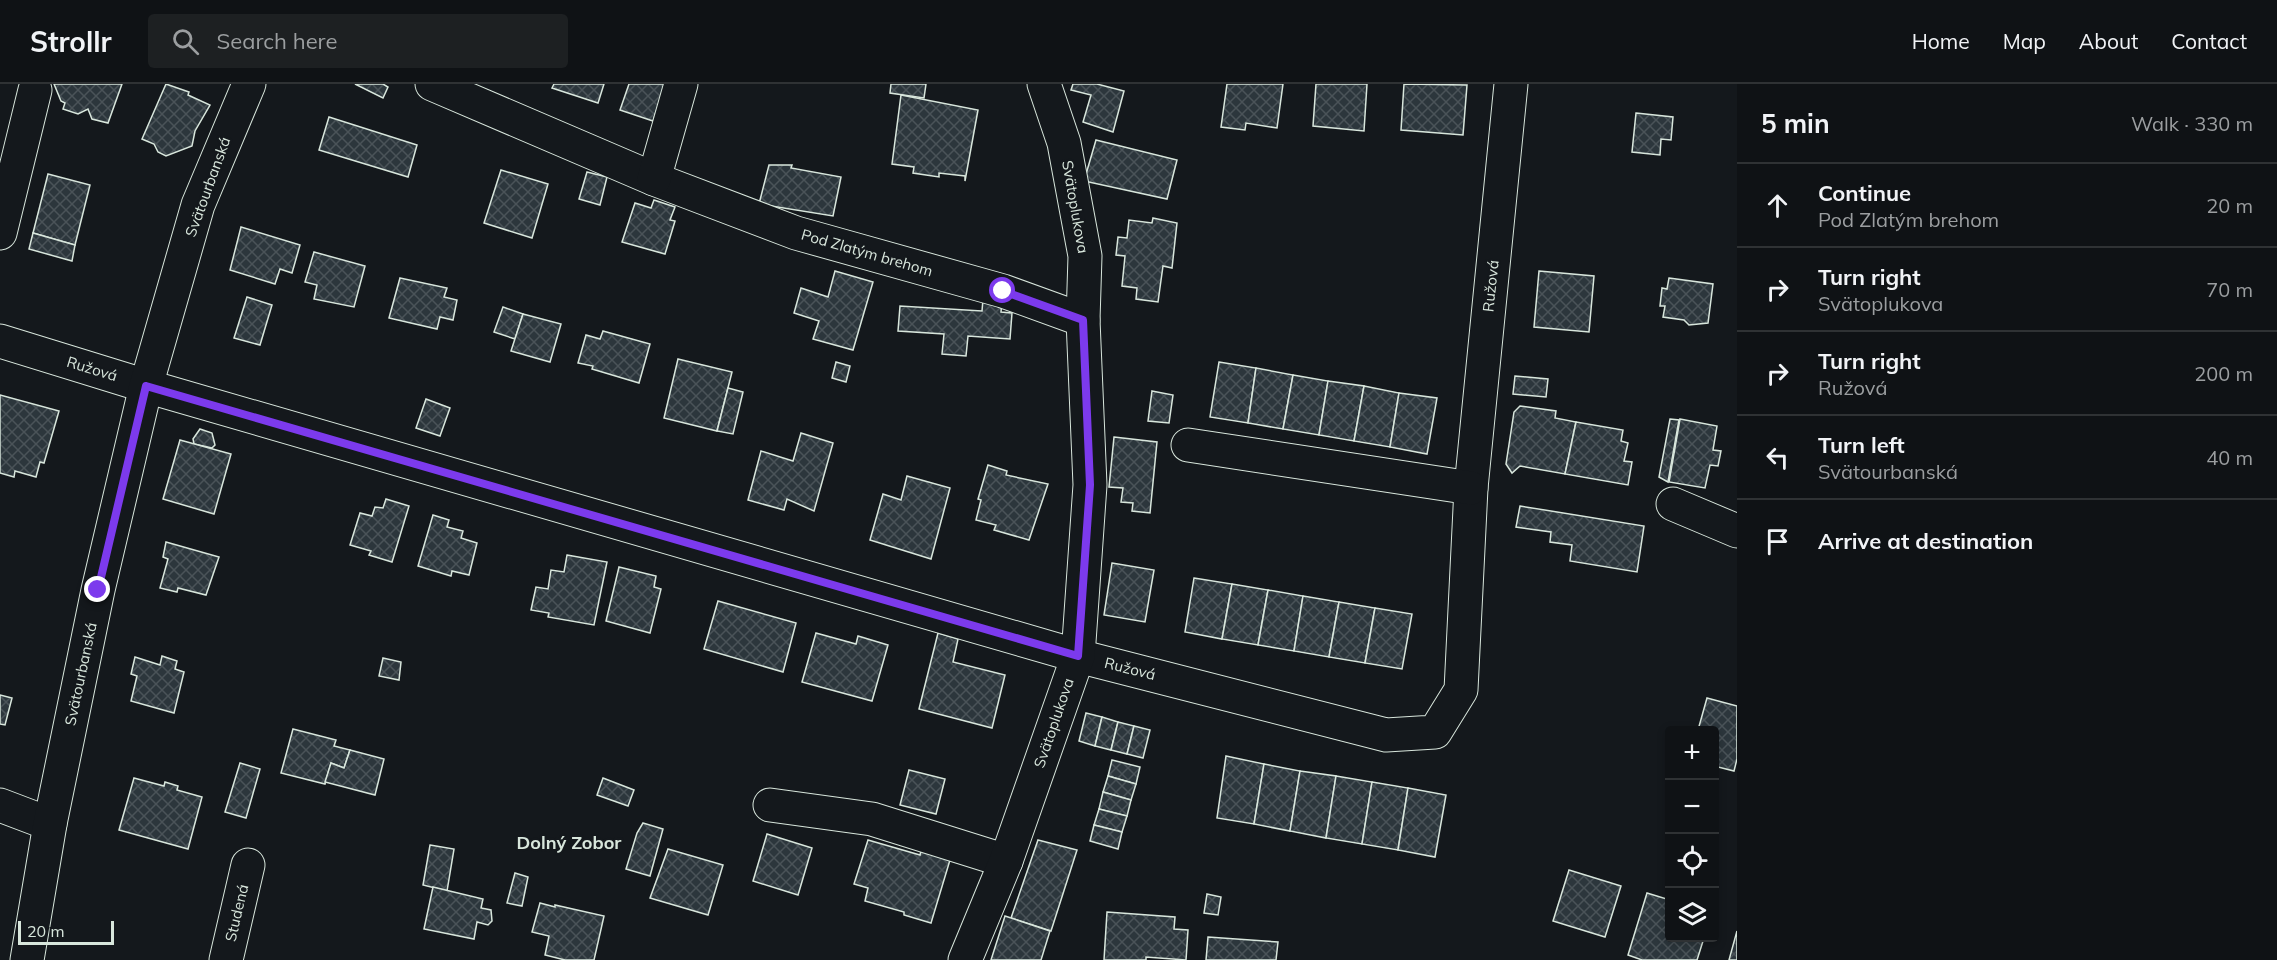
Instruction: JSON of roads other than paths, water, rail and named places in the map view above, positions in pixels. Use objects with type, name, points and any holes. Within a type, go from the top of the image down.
[{"type":"street","name":"Svätourbanská","points":[[27,960],[50,824],[98,590],[146,386],[198,205],[249,84]]},
{"type":"street","name":"Pod Zlatým brehom","points":[[432,84],[654,178],[796,233],[1003,291],[1083,320]]},
{"type":"street","points":[[654,178],[681,84]]},
{"type":"street","name":"Svätoplukova","points":[[965,960],[1006,861],[1078,656],[1090,485],[1083,320],[1085,256],[1064,143],[1044,84]]},
{"type":"street","name":"Ružová","points":[[0,340],[146,386],[1078,656],[1386,735],[1435,732],[1461,690],[1471,488],[1511,84]]},
{"type":"street","points":[[0,233],[35,90]]},
{"type":"street","points":[[1188,445],[1471,488]]},
{"type":"street","points":[[1673,504],[1737,531]]},
{"type":"street","points":[[0,805],[50,824]]},
{"type":"street","points":[[770,805],[872,819],[1006,861]]},
{"type":"street","name":"Studená","points":[[226,960],[249,865]]},
{"type":"district","name":"Dolný Zobor","points":[[569,843]]}]
